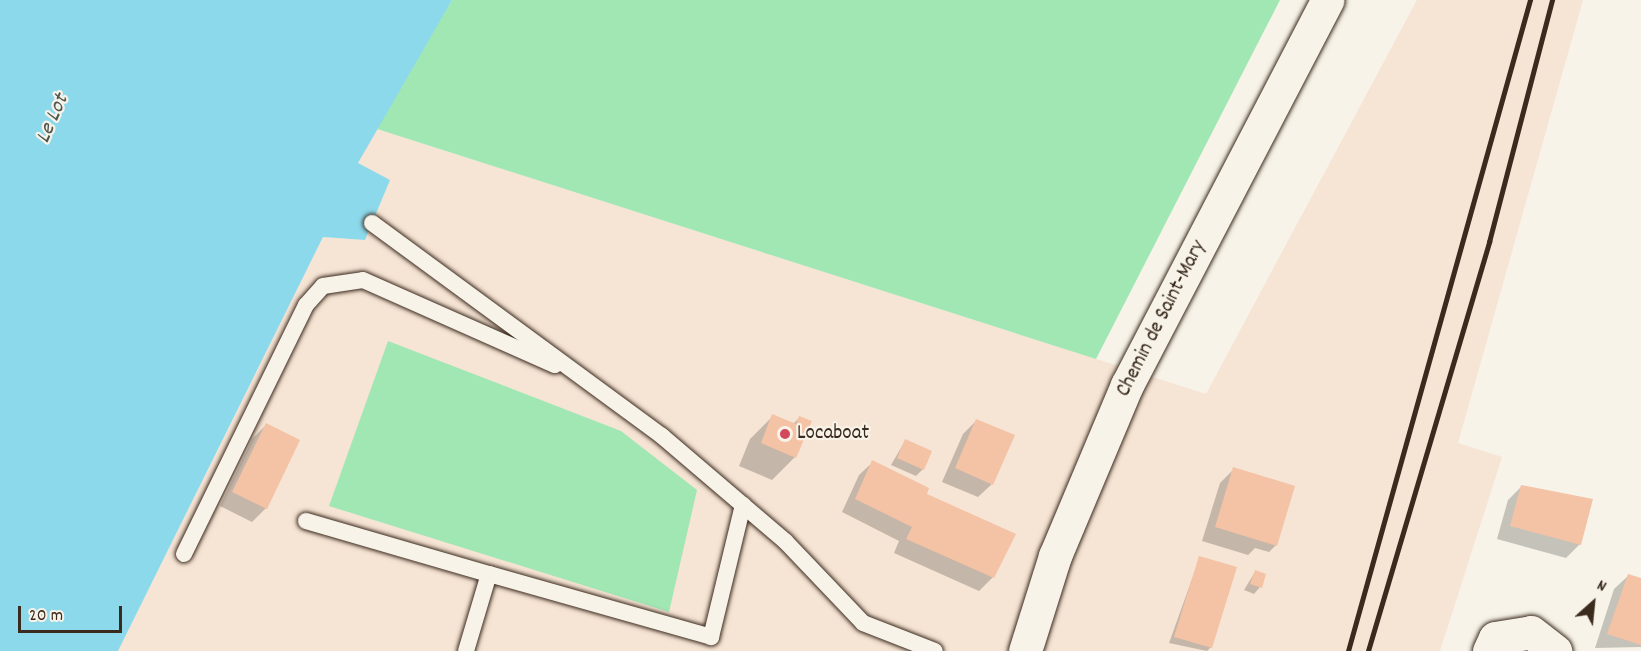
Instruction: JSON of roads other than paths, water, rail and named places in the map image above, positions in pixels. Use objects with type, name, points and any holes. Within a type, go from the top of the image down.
[{"type":"street","name":"Chemin de Saint-Mary","points":[[1025,651],[1055,556],[1127,385],[1327,0]]},
{"type":"street","points":[[1490,651],[1495,638],[1531,632],[1555,651]]},
{"type":"lane","points":[[372,223],[590,381],[743,505],[863,623],[935,651]]},
{"type":"lane","points":[[184,554],[306,305],[323,286],[363,280],[590,381]]},
{"type":"lane","points":[[306,521],[489,574],[709,644],[743,505]]},
{"type":"lane","points":[[466,651],[489,574]]},
{"type":"water","name":"Le Lot","points":[[0,0],[452,0],[358,163],[390,180],[365,240],[323,237],[118,651],[0,651]]},
{"type":"railway","points":[[1348,651],[1530,0]]},
{"type":"railway","points":[[1368,651],[1489,242],[1552,0]]},
{"type":"place","name":"Locaboat","points":[[785,434]]}]
